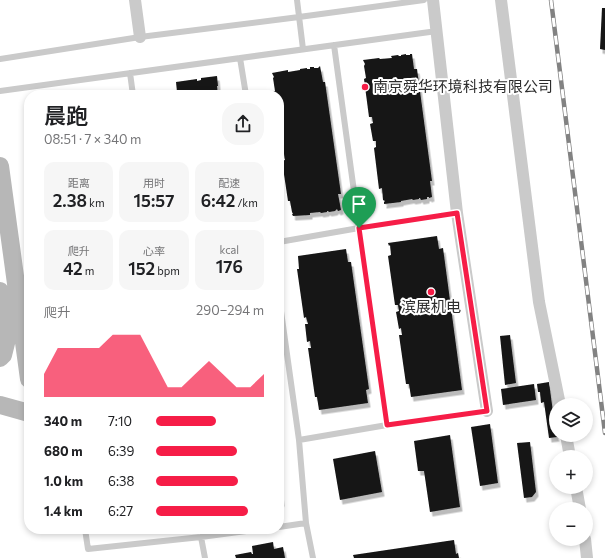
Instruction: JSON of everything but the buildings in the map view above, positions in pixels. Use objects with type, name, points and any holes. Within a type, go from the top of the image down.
[{"type":"street","points":[[135,0],[140,38]]},
{"type":"street","points":[[433,0],[457,213],[487,411]]},
{"type":"street","points":[[501,0],[539,302],[559,398]]},
{"type":"street","points":[[0,166],[24,342]]},
{"type":"street","points":[[0,291],[7,339],[3,354],[0,358]]},
{"type":"street","points":[[0,405],[24,412]]},
{"type":"street","points":[[586,546],[587,558]]},
{"type":"lane","points":[[297,0],[303,49]]},
{"type":"lane","points":[[0,59],[140,38],[424,0]]},
{"type":"lane","points":[[0,91],[436,31]]},
{"type":"lane","points":[[334,45],[387,425]]},
{"type":"lane","points":[[240,58],[245,90]]},
{"type":"lane","points":[[130,73],[132,90]]},
{"type":"lane","points":[[284,241],[457,213]]},
{"type":"lane","points":[[284,333],[299,440],[306,523],[313,558]]},
{"type":"lane","points":[[299,440],[387,425],[487,411]]},
{"type":"lane","points":[[284,525],[306,523]]},
{"type":"lane","points":[[86,534],[88,549],[224,534]]},
{"type":"lane","points":[[201,537],[205,558]]},
{"type":"railway","points":[[551,0],[605,433]]},
{"type":"place","name":"南京舜华环境科技有限公司","points":[[365,87]]},
{"type":"place","name":"滨展机电","points":[[431,292]]},
{"type":"route","points":[[457,213],[487,411],[387,425],[359,228],[457,213]]}]
